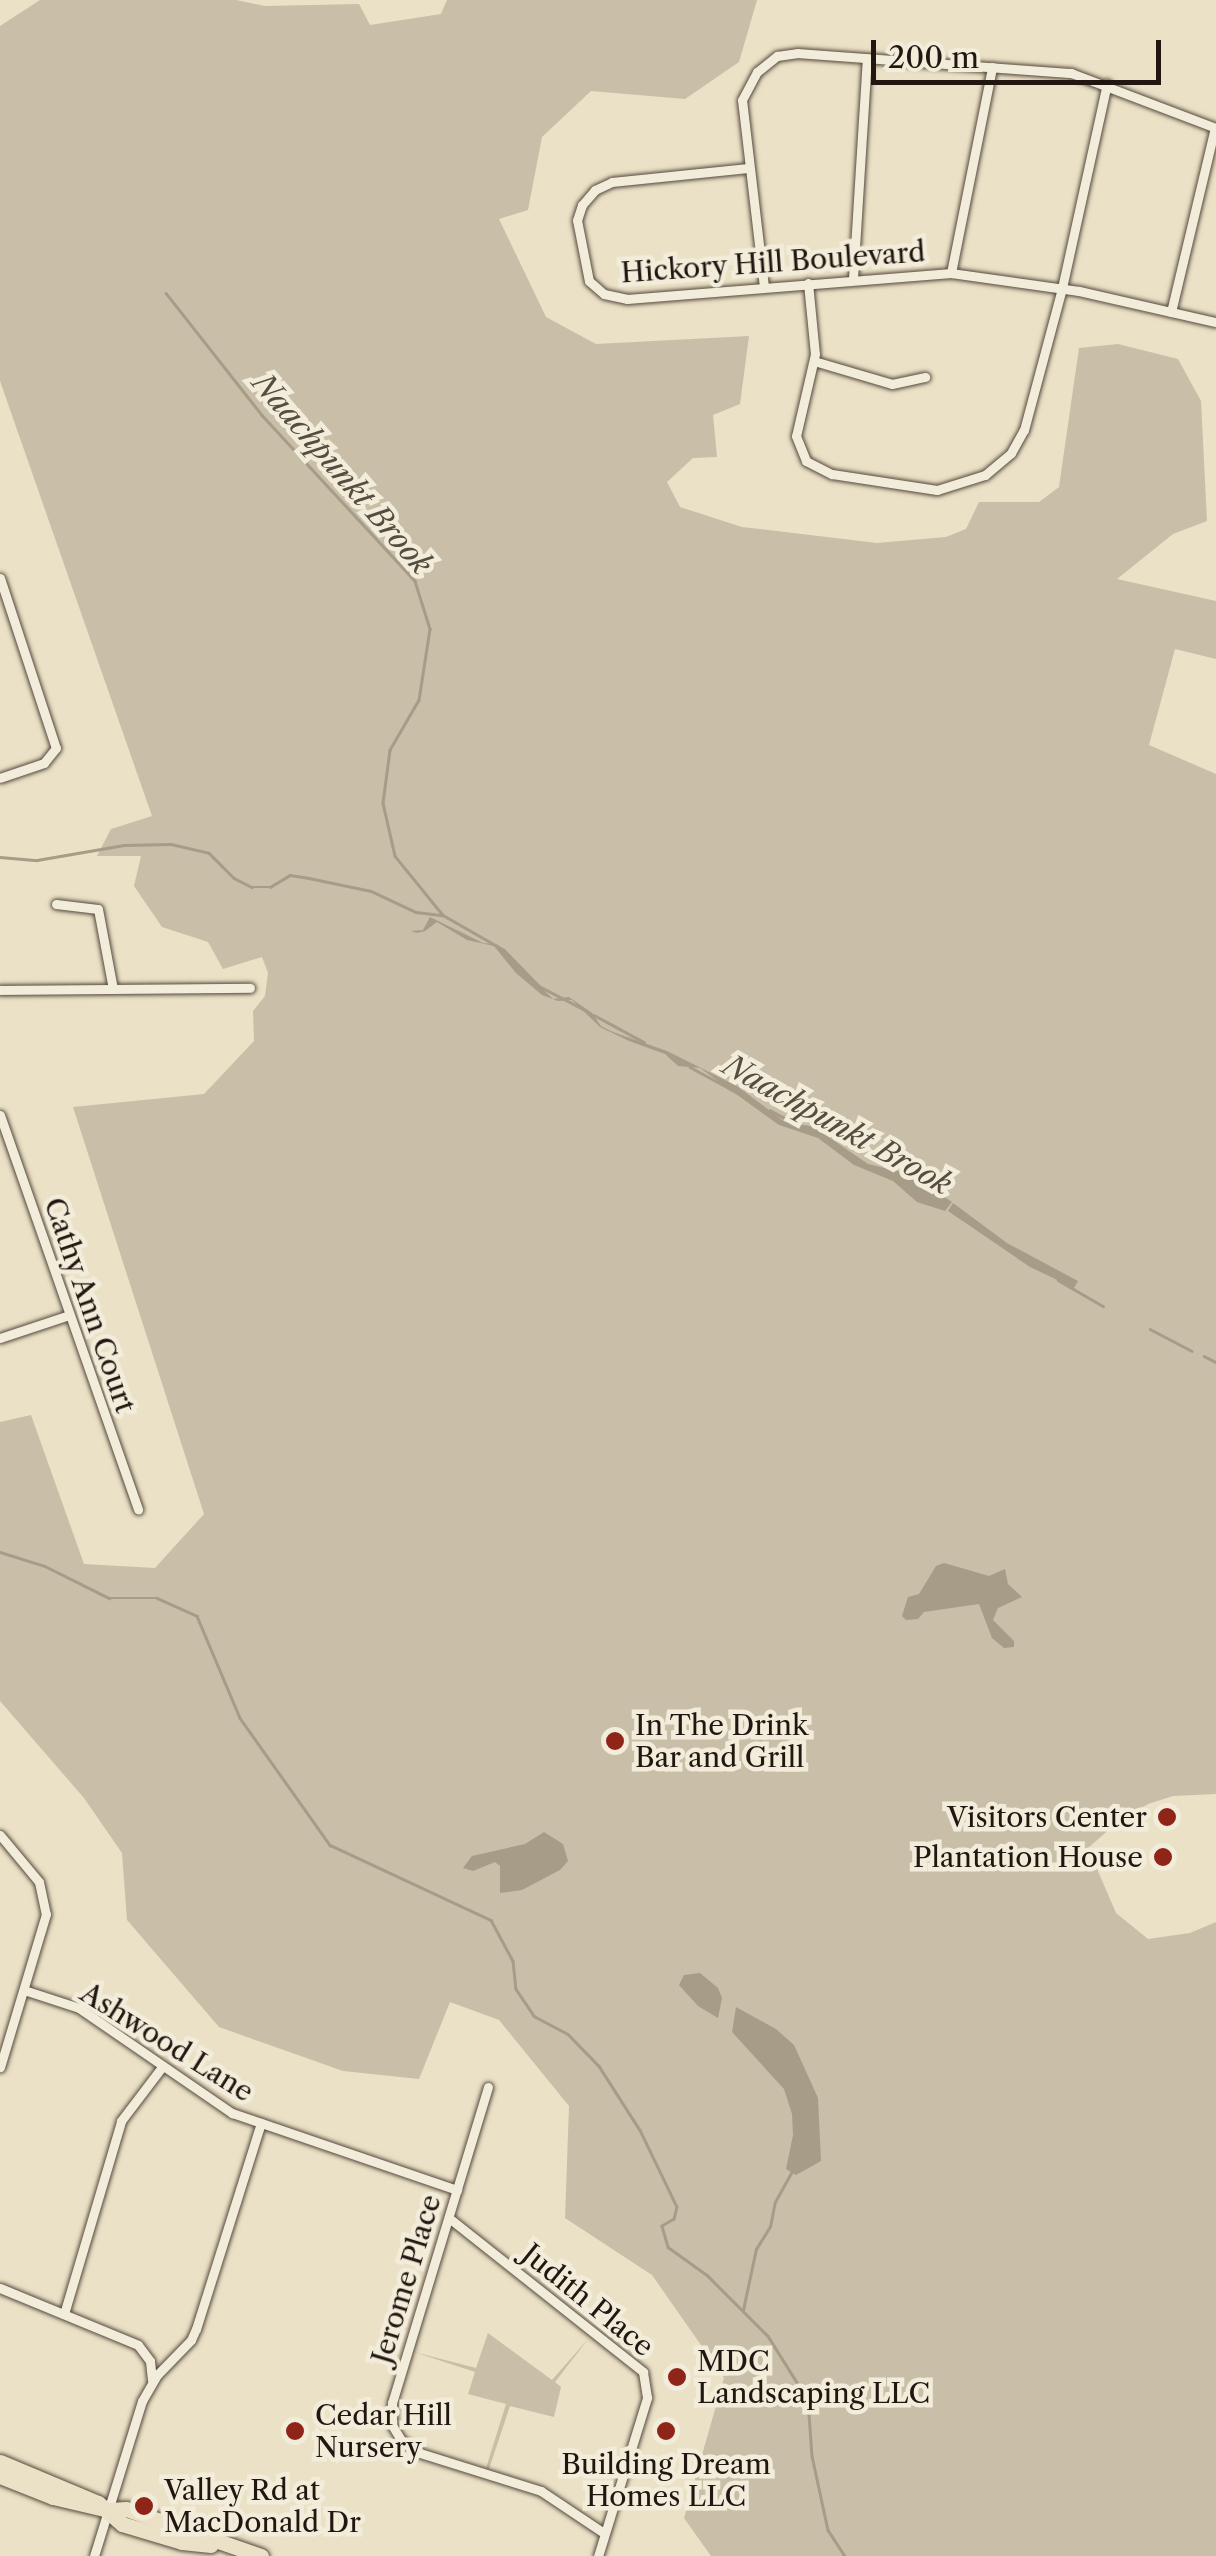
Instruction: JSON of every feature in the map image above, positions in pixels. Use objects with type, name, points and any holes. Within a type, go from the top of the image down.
[{"type":"main road","points":[[0,2462],[110,2510]]},
{"type":"main road","points":[[0,2476],[54,2498],[110,2510],[126,2509],[261,2556]]},
{"type":"street","points":[[764,287],[742,100],[748,85],[768,60],[798,53],[1072,73],[1216,128],[1171,312]]},
{"type":"street","points":[[853,279],[867,58]]},
{"type":"street","points":[[951,273],[992,67]]},
{"type":"street","points":[[808,283],[814,361],[796,436],[806,460],[816,468],[937,490],[966,484],[992,470],[1019,441],[1062,288],[1106,84]]},
{"type":"street","name":"Hickory Hill Boulevard","points":[[748,168],[603,185],[578,211],[583,270],[604,294],[627,299],[951,273],[1062,288],[1216,322]]},
{"type":"street","points":[[814,361],[892,384],[925,377]]},
{"type":"street","points":[[0,578],[56,742],[50,759],[0,778]]},
{"type":"street","points":[[56,904],[98,909],[113,989]]},
{"type":"street","points":[[0,990],[250,988]]},
{"type":"street","name":"Cathy Ann Court","points":[[0,1115],[138,1510]]},
{"type":"street","points":[[0,1338],[69,1314]]},
{"type":"street","points":[[0,1835],[35,1876],[46,1902],[44,1923],[0,2067]]},
{"type":"street","name":"Ashwood Lane","points":[[24,1990],[78,2008],[221,2108],[457,2190]]},
{"type":"street","points":[[64,2314],[121,2121],[162,2067]]},
{"type":"street","name":"Jerome Place","points":[[488,2086],[392,2404],[395,2431],[420,2453],[555,2497],[604,2533]]},
{"type":"street","points":[[151,2383],[196,2329],[261,2124]]},
{"type":"street","name":"Judith Place","points":[[448,2218],[633,2359],[644,2372],[647,2398],[598,2556]]},
{"type":"street","points":[[0,2288],[138,2345],[150,2360],[151,2383],[94,2556]]},
{"type":"shaded area","points":[[40,0],[236,0],[265,6],[359,4],[370,25],[441,14],[447,0],[757,0],[739,62],[685,99],[591,91],[542,137],[528,210],[499,219],[546,317],[596,344],[749,336],[740,404],[713,415],[717,457],[693,458],[667,482],[680,507],[742,527],[877,543],[946,537],[966,529],[979,502],[1039,502],[1059,487],[1079,348],[1118,344],[1178,359],[1201,401],[1207,521],[1173,534],[1117,579],[1216,601],[1216,659],[1175,649],[1149,745],[1216,774],[1216,1794],[1173,1796],[1148,1804],[1120,1820],[1088,1848],[1116,1913],[1148,1939],[1190,1933],[1216,1922],[1216,2556],[711,2556],[684,2518],[724,2378],[652,2275],[565,2218],[569,2106],[499,2020],[450,2002],[419,2079],[343,2071],[219,2027],[127,1920],[122,1853],[84,1798],[0,1701],[0,1422],[31,1415],[84,1564],[155,1568],[204,1514],[73,1107],[204,1094],[254,1041],[253,1011],[265,996],[268,973],[262,957],[223,969],[208,942],[162,927],[134,886],[141,856],[97,856],[111,829],[152,816],[0,381],[0,26]]},
{"type":"shaded area","points":[[430,917],[483,943],[496,944],[553,999],[569,997],[592,1013],[601,1026],[667,1051],[737,1086],[785,1122],[810,1126],[810,1123],[819,1110],[819,1103],[821,1110],[811,1122],[814,1127],[868,1164],[910,1174],[952,1202],[945,1211],[917,1202],[893,1181],[854,1165],[818,1138],[779,1125],[700,1068],[678,1066],[665,1054],[600,1027],[572,1000],[558,1001],[542,995],[516,973],[494,946],[467,940],[437,922],[425,931],[411,931],[423,930]]},
{"type":"shaded area","points":[[953,1203],[1007,1243],[1078,1281],[1074,1288],[1030,1267],[948,1211]]},
{"type":"shaded area","points":[[944,1563],[989,1576],[1005,1569],[1008,1584],[1022,1597],[998,1608],[993,1620],[1014,1641],[1014,1647],[1004,1648],[992,1638],[979,1604],[924,1612],[918,1619],[906,1620],[902,1616],[908,1597],[919,1594],[936,1566]]},
{"type":"shaded area","points":[[544,1832],[563,1844],[568,1861],[560,1870],[522,1890],[500,1893],[500,1866],[495,1862],[473,1871],[463,1868],[472,1856],[525,1844]]},
{"type":"shaded area","points":[[700,1973],[718,1988],[722,1998],[718,2018],[698,2006],[679,1985],[684,1975]]},
{"type":"shaded area","points":[[736,2007],[776,2029],[794,2045],[818,2098],[821,2161],[796,2175],[786,2169],[793,2135],[792,2114],[784,2089],[732,2032]]},
{"type":"shaded area","points":[[488,2333],[552,2380],[589,2338],[555,2382],[561,2387],[554,2417],[510,2406],[489,2469],[486,2468],[506,2404],[468,2394],[475,2372],[414,2352],[476,2368]]},
{"type":"waterway","name":"Naachpunkt Brook","points":[[166,293],[262,415],[415,581],[430,629],[419,700],[390,750],[383,803],[395,856],[443,915],[504,950],[539,986],[587,1011]]},
{"type":"waterway","name":"Naachpunkt Brook","points":[[0,857],[37,860],[124,845],[171,844],[209,853],[234,878],[252,887],[270,887],[290,875],[371,891],[416,912],[442,915]]},
{"type":"waterway","name":"Naachpunkt Brook","points":[[594,1015],[644,1042]]},
{"type":"waterway","name":"Naachpunkt Brook","points":[[690,1067],[736,1092]]},
{"type":"waterway","name":"Naachpunkt Brook","points":[[770,1110],[793,1123]]},
{"type":"waterway","name":"Naachpunkt Brook","points":[[1058,1280],[1103,1306]]},
{"type":"waterway","name":"Naachpunkt Brook","points":[[1150,1329],[1192,1351]]},
{"type":"waterway","name":"Naachpunkt Brook","points":[[1204,1356],[1216,1362]]},
{"type":"waterway","points":[[0,1552],[45,1566],[109,1598],[157,1598],[197,1616],[240,1718],[330,1845],[491,1920],[513,1961],[516,1989],[534,2016],[568,2034],[599,2066],[640,2130],[677,2207],[674,2219],[662,2226],[668,2247],[707,2275],[768,2336],[808,2400],[812,2456],[828,2530],[845,2556]]},
{"type":"waterway","points":[[743,2310],[756,2249],[770,2227],[775,2202],[791,2173]]},
{"type":"place","name":"In The Drink Bar and Grill","points":[[615,1741]]},
{"type":"place","name":"Visitors Center","points":[[1167,1817]]},
{"type":"place","name":"Plantation House","points":[[1163,1857]]},
{"type":"place","name":"MDC Landscaping LLC","points":[[677,2377]]},
{"type":"place","name":"Cedar Hill Nursery","points":[[295,2431]]},
{"type":"place","name":"Building Dream Homes LLC","points":[[666,2431]]},
{"type":"place","name":"Valley Rd at MacDonald Dr","points":[[144,2506]]}]
